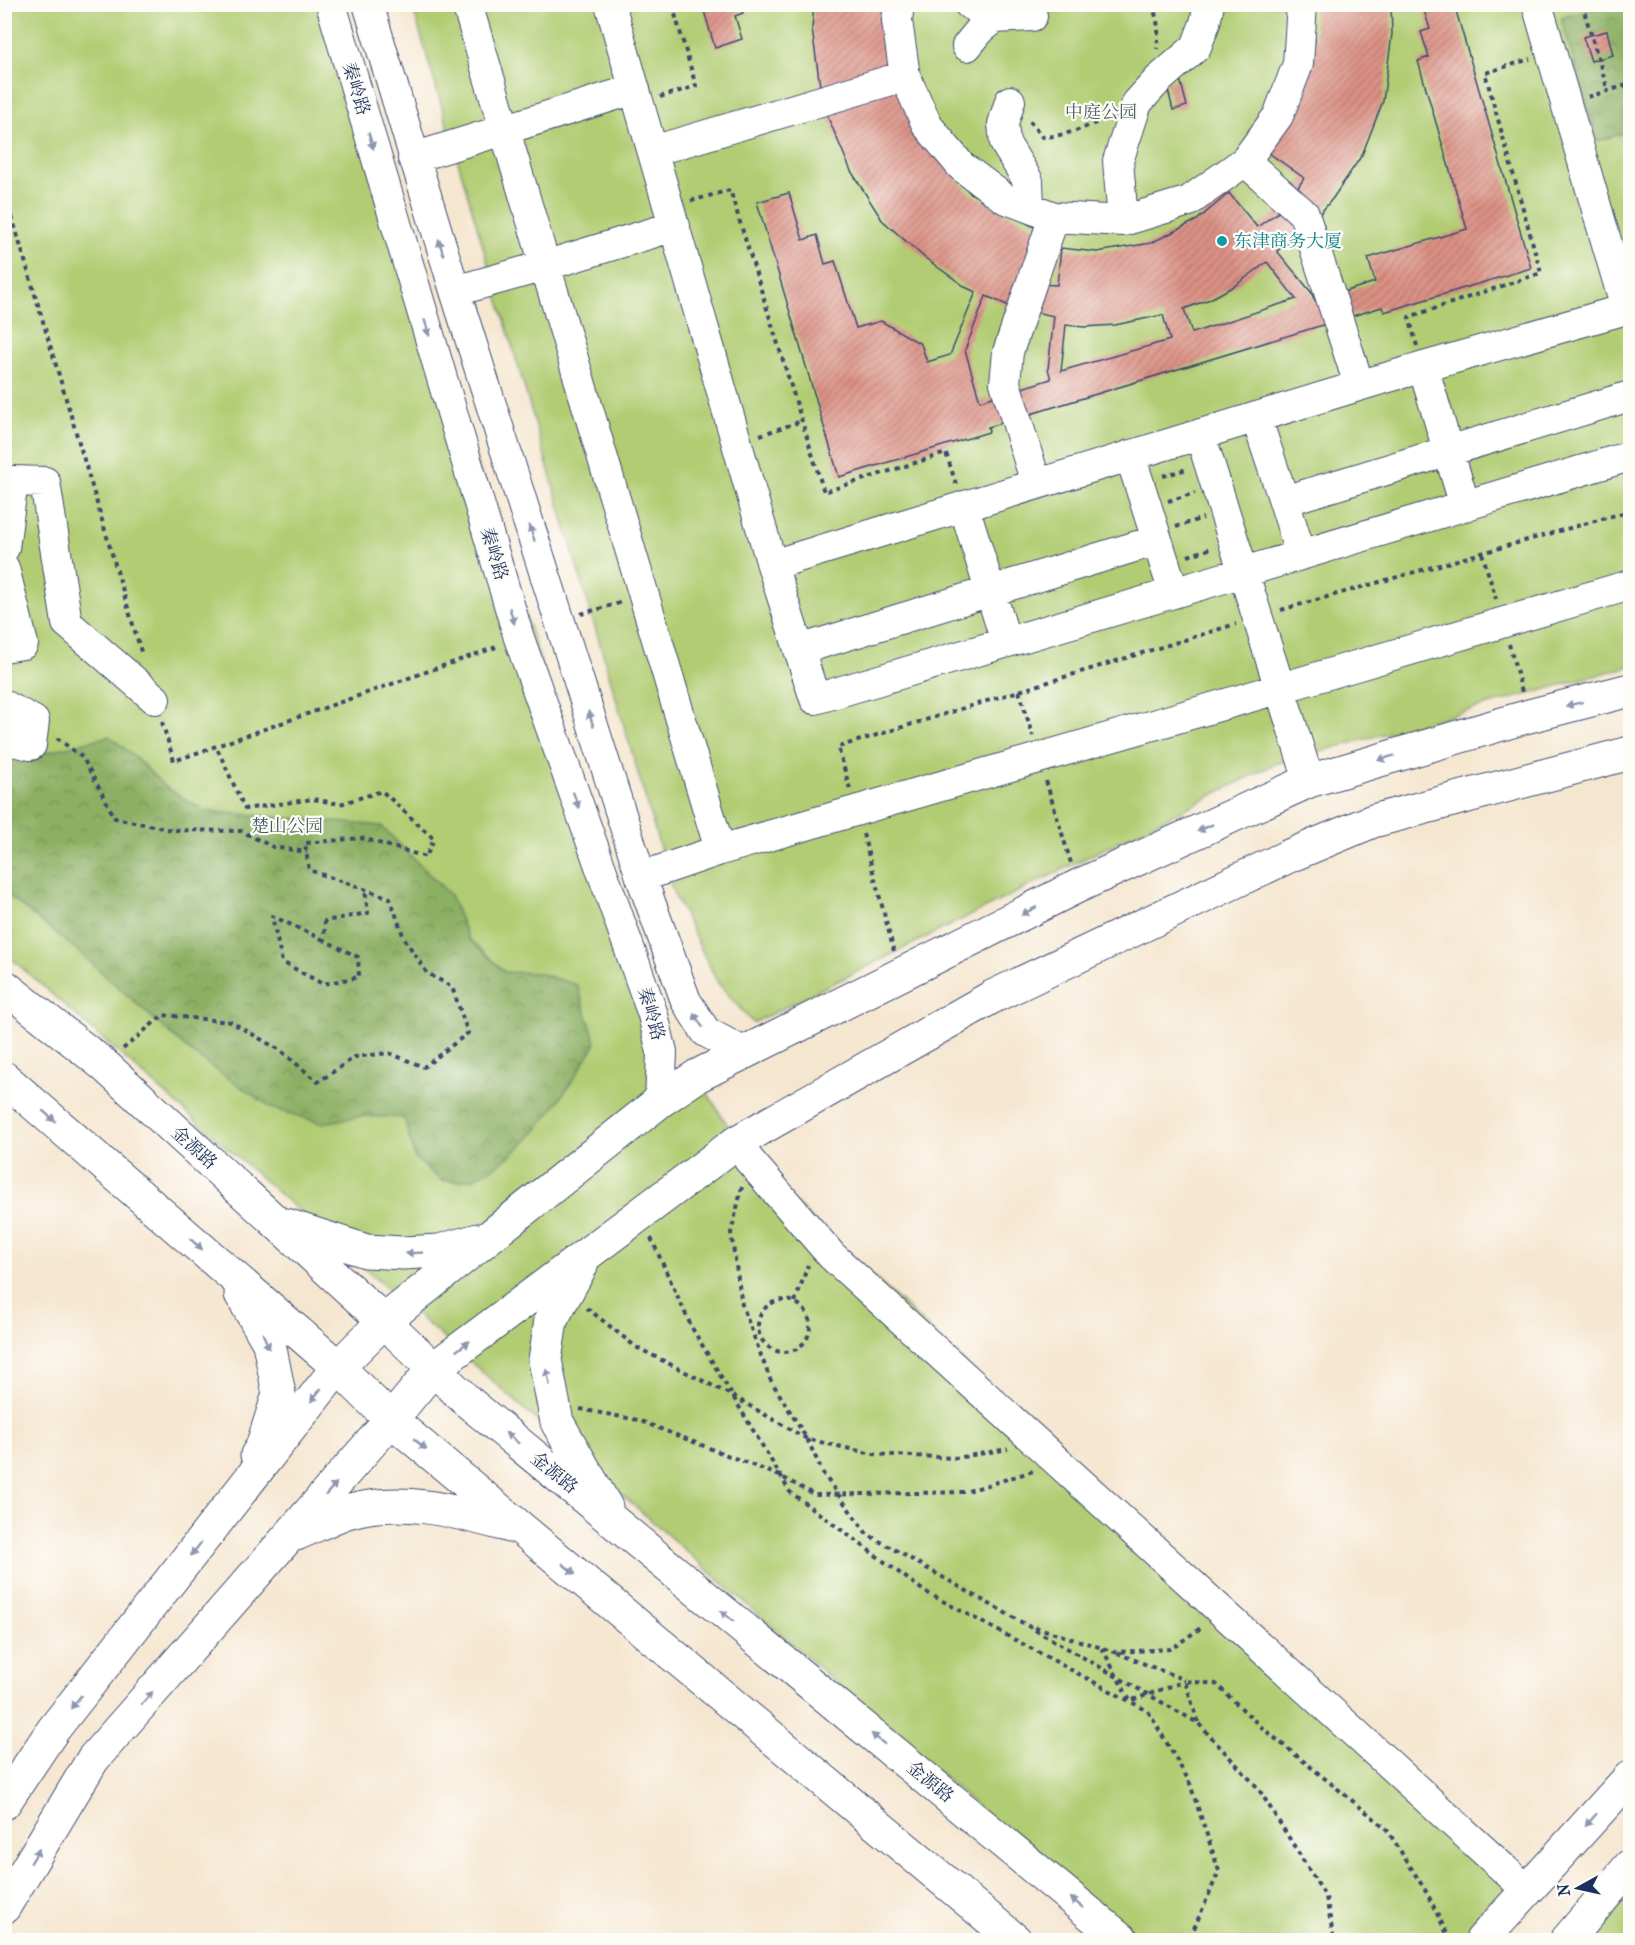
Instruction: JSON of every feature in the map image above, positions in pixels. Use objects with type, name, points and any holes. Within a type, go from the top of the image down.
[{"type":"main road","points":[[4,1803],[53,1730],[338,1367],[384,1321],[660,1101],[697,1076],[1078,886],[1309,781],[1529,716],[1630,690]]},
{"type":"main road","points":[[4,1906],[93,1760],[392,1420],[433,1369],[642,1214],[992,998],[1289,855],[1373,821],[1630,753]]},
{"type":"main road","name":"金源路","points":[[4,986],[104,1065],[384,1321],[467,1401],[1122,1941]]},
{"type":"main road","points":[[4,1078],[338,1367],[392,1420],[1015,1941]]},
{"type":"main road","points":[[275,1221],[366,1251],[394,1253],[439,1251],[491,1236]]},
{"type":"main road","points":[[587,1255],[551,1320],[545,1360],[557,1422],[616,1524]]},
{"type":"main road","points":[[228,1272],[269,1343],[279,1394],[262,1447],[229,1507]]},
{"type":"main road","points":[[289,1537],[348,1512],[381,1506],[435,1508],[522,1529]]},
{"type":"main road","points":[[1482,1941],[1630,1777]]},
{"type":"main road","points":[[1567,1941],[1630,1866]]},
{"type":"street","name":"秦岭路","points":[[330,4],[519,638],[653,1015],[662,1052],[660,1101]]},
{"type":"street","name":"秦岭路","points":[[368,4],[413,158],[641,877],[686,1001],[706,1032],[746,1053]]},
{"type":"street","points":[[467,4],[720,850]]},
{"type":"street","points":[[610,4],[772,565],[815,699],[1630,456]]},
{"type":"street","points":[[899,4],[897,21],[905,76],[927,125],[961,166],[1004,198],[1042,212],[1123,221],[1189,201],[1245,161],[1278,116],[1298,64],[1302,4]]},
{"type":"street","points":[[1123,221],[1118,161],[1137,103],[1196,47],[1209,4]]},
{"type":"street","points":[[772,565],[1359,385],[1628,316],[1551,53],[1541,6]]},
{"type":"street","points":[[967,46],[981,29],[982,11],[1032,16]]},
{"type":"street","points":[[653,152],[905,76]]},
{"type":"street","points":[[413,158],[505,128],[637,96]]},
{"type":"street","points":[[1019,109],[1003,124],[1005,143],[1028,181],[1042,212],[1008,352],[1005,384],[1036,483]]},
{"type":"street","points":[[1245,161],[1304,214],[1359,385]]},
{"type":"street","points":[[455,291],[544,266],[672,216]]},
{"type":"street","points":[[1423,367],[1465,506]]},
{"type":"street","points":[[1284,501],[1630,396]]},
{"type":"street","points":[[1256,417],[1302,555]]},
{"type":"street","points":[[1200,434],[1309,781]]},
{"type":"street","points":[[1130,455],[1174,593]]},
{"type":"street","points":[[4,548],[13,481],[45,482],[67,623],[156,699]]},
{"type":"street","points":[[964,506],[1006,642]]},
{"type":"street","points":[[799,650],[1157,540]]},
{"type":"street","points":[[4,568],[23,644],[4,647]]},
{"type":"street","points":[[641,877],[720,850],[1630,585]]},
{"type":"street","points":[[4,705],[34,721],[31,745],[4,739]]},
{"type":"street","points":[[743,1151],[832,1256],[1527,1890]]},
{"type":"path","points":[[637,96],[696,86],[672,4]]},
{"type":"path","points":[[1151,4],[1160,32],[1157,49],[1164,75]]},
{"type":"path","points":[[1582,4],[1608,91]]},
{"type":"path","points":[[1423,367],[1409,317],[1541,273],[1485,73],[1551,53]]},
{"type":"path","points":[[1566,104],[1630,84]]},
{"type":"path","points":[[1019,109],[1042,137],[1059,136],[1083,130],[1137,103]]},
{"type":"path","points":[[4,190],[174,761],[519,638]]},
{"type":"path","points":[[672,216],[730,190],[824,492],[946,453],[964,506]]},
{"type":"path","points":[[737,442],[802,421]]},
{"type":"path","points":[[901,975],[838,747],[1258,617],[1630,511]]},
{"type":"path","points":[[560,620],[644,596]]},
{"type":"path","points":[[1020,691],[1078,886]]},
{"type":"path","points":[[34,721],[83,758],[115,818],[172,830],[241,831],[273,847],[307,852]]},
{"type":"path","points":[[104,1065],[163,1016],[231,1022],[280,1050],[318,1082],[354,1057],[389,1053],[424,1067],[468,1033],[452,987],[427,973],[404,938],[390,897],[309,870],[305,843],[362,838],[426,857],[434,838],[382,791],[340,804],[313,799],[245,809],[216,746]]},
{"type":"path","points":[[324,940],[325,921],[368,913],[365,889]]},
{"type":"path","points":[[272,916],[324,940],[358,957],[359,977],[323,984],[282,962],[272,916]]},
{"type":"path","points":[[743,1151],[731,1233],[742,1305],[771,1379],[807,1439],[824,1475],[867,1534],[1198,1723],[1258,1788],[1326,1896],[1334,1941]]},
{"type":"path","points":[[642,1214],[692,1328],[790,1492],[924,1591],[1148,1711],[1189,1780],[1219,1871],[1189,1941]]},
{"type":"path","points":[[795,1302],[806,1271]]},
{"type":"path","points":[[777,1301],[795,1302],[802,1306],[810,1321],[808,1338],[796,1350],[788,1352],[772,1349],[760,1336],[759,1319],[770,1305],[777,1301]]},
{"type":"path","points":[[579,1302],[636,1347],[731,1395],[807,1439],[872,1454],[957,1458],[1049,1453]]},
{"type":"path","points":[[579,1409],[638,1420],[780,1476],[815,1496],[965,1492],[1049,1453]]},
{"type":"path","points":[[1115,1652],[1171,1649],[1222,1612]]},
{"type":"path","points":[[1025,1624],[1115,1652],[1185,1681],[1216,1684],[1260,1726],[1386,1828],[1427,1893],[1450,1941]]},
{"type":"path","points":[[1102,1648],[1130,1701]]},
{"type":"path","points":[[1130,1701],[1185,1681]]},
{"type":"path","points":[[1185,1681],[1198,1723]]},
{"type":"green space","name":"楚山公园","points":[[5,5],[331,5],[653,1015],[660,1100],[697,1076],[749,1160],[1527,1890],[1482,1940],[1129,1940],[5,953]]},
{"type":"green space","name":"中庭公园","points":[[412,5],[1630,5],[1630,666],[1275,764],[753,1023],[718,983],[673,892]]},
{"type":"green space","points":[[1606,5],[1630,5],[1630,131],[1598,141],[1561,18]]},
{"type":"green space","points":[[109,736],[134,756],[165,787],[205,811],[381,826],[450,895],[468,938],[505,972],[538,973],[577,985],[596,1043],[559,1101],[530,1137],[495,1167],[474,1178],[462,1181],[442,1181],[415,1158],[404,1118],[364,1116],[321,1123],[272,1108],[193,1054],[78,951],[5,893],[4,757],[24,758]]},
{"type":"green space","points":[[1630,1866],[1630,1940],[1567,1940]]},
{"type":"building","points":[[702,4],[741,4],[743,13],[735,16],[742,39],[715,48]]},
{"type":"building","name":"东津商务大厦","points":[[814,4],[890,4],[929,149],[970,193],[1038,229],[1038,284],[1057,285],[1061,248],[1097,252],[1151,243],[1197,220],[1229,193],[1257,227],[1287,206],[1304,178],[1269,153],[1298,103],[1315,42],[1314,4],[1391,4],[1392,34],[1383,101],[1362,155],[1333,198],[1308,228],[1277,251],[1311,292],[1315,301],[1375,282],[1368,258],[1467,229],[1418,61],[1429,57],[1421,32],[1430,29],[1422,4],[1454,4],[1531,268],[1384,312],[1382,307],[988,427],[989,432],[839,477],[757,202],[789,193],[803,240],[817,235],[825,264],[835,261],[856,328],[881,321],[921,344],[927,362],[950,355],[976,292],[925,258],[882,220],[851,171],[827,115],[821,93],[812,29]],"holes":[[[1267,262],[1296,299],[1192,333],[1184,309],[1210,299],[1236,285]],[[986,296],[1012,307],[1054,316],[1048,369],[1051,379],[980,401],[965,350]],[[1163,315],[1170,340],[1061,371],[1066,325],[1084,327],[1115,325]]]},
{"type":"building","points":[[1607,31],[1613,55],[1591,61],[1583,37]]},
{"type":"building","points":[[1180,79],[1187,106],[1173,110],[1166,82]]},
{"type":"place","name":"东津商务大厦","points":[[1222,241]]}]
